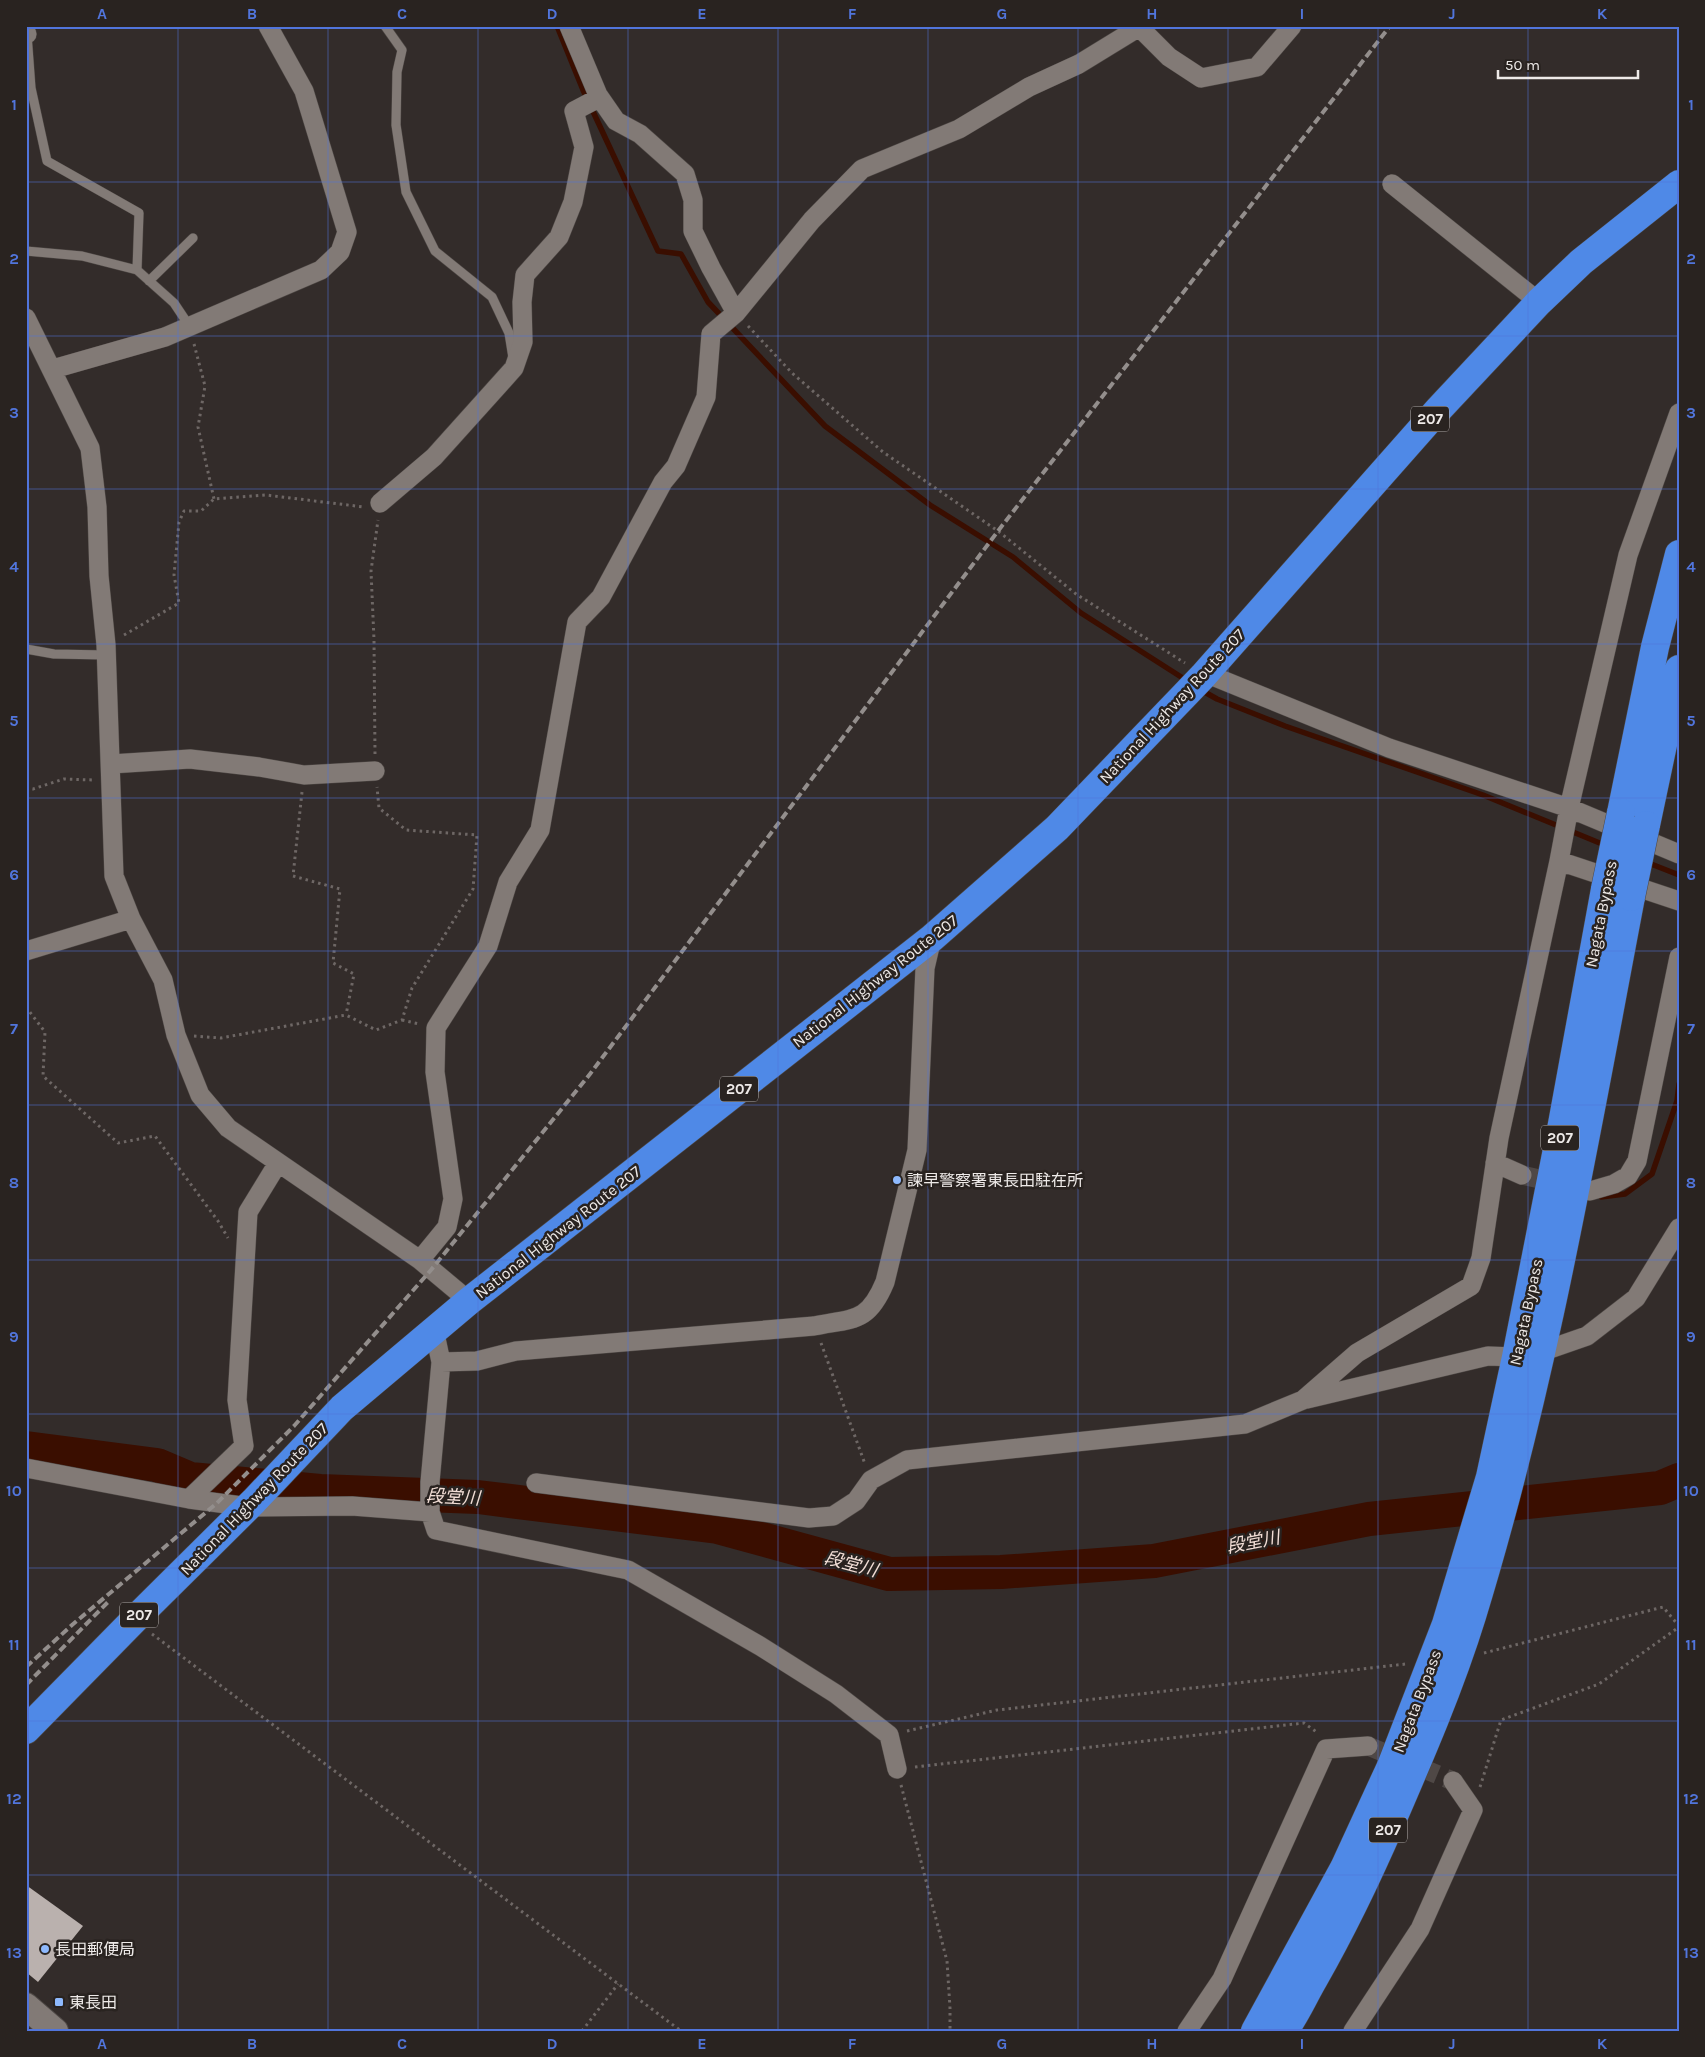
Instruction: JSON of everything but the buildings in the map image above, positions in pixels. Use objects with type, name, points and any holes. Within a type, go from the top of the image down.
[{"type":"highway","name":"National Highway Route 207","points":[[26,1730],[251,1504],[342,1408],[469,1301],[932,938],[1057,828],[1198,681],[1438,410],[1539,302],[1581,262],[1679,184]]},
{"type":"highway","name":"Nagata Bypass","points":[[1529,1355],[1562,1124],[1605,889],[1656,647],[1679,554]]},
{"type":"highway","name":"Nagata Bypass","points":[[1284,2031],[1330,1950],[1367,1878],[1413,1773],[1446,1658],[1502,1513],[1522,1384],[1572,1200],[1631,897],[1679,669]]},
{"type":"highway","name":"Nagata Bypass","points":[[1255,2031],[1344,1868],[1446,1658]]},
{"type":"main road","points":[[26,2006],[55,2031]]},
{"type":"street","points":[[569,26],[596,98],[616,122],[640,134],[686,174],[692,200],[693,231],[735,314]]},
{"type":"street","points":[[420,1260],[447,1227],[453,1199],[435,1072],[436,1028],[488,946],[508,882],[540,830],[577,622],[601,598],[663,482],[676,466],[706,397],[711,334],[735,314],[812,220],[862,169],[959,129],[1029,87],[1079,64],[1141,27],[1169,57],[1201,78],[1257,67],[1292,26]]},
{"type":"street","points":[[52,369],[165,338],[321,270],[340,252],[347,232],[304,91],[270,28]]},
{"type":"street","points":[[380,503],[434,457],[514,368],[523,342],[522,302],[526,275],[559,237],[573,202],[584,147],[574,111],[596,98]]},
{"type":"street","points":[[1392,184],[1539,302]]},
{"type":"street","points":[[26,318],[90,448],[106,650],[112,772],[114,876],[131,919],[163,980],[176,1035],[200,1095],[228,1128],[420,1260],[469,1301]]},
{"type":"street","points":[[1303,1400],[1357,1353],[1471,1286],[1480,1258],[1499,1138],[1568,812],[1628,555],[1679,412]]},
{"type":"street","points":[[1198,681],[1568,812],[1679,854]]},
{"type":"street","points":[[112,772],[190,758],[304,775],[375,771]]},
{"type":"street","points":[[1559,861],[1679,901]]},
{"type":"street","points":[[26,951],[131,919]]},
{"type":"street","points":[[441,1362],[477,1360],[516,1351],[814,1326],[862,1316],[877,1301],[885,1282],[918,1150],[925,968],[932,938]]},
{"type":"street","points":[[1590,1191],[1614,1184],[1628,1176],[1637,1161],[1679,957]]},
{"type":"street","points":[[190,1498],[244,1446],[237,1400],[248,1212],[278,1162]]},
{"type":"street","points":[[1495,1164],[1522,1175]]},
{"type":"street","points":[[536,1483],[808,1518],[833,1516],[856,1501],[871,1480],[907,1460],[1245,1424],[1303,1400],[1488,1356],[1529,1355],[1587,1336],[1636,1298],[1679,1228]]},
{"type":"street","points":[[434,1330],[441,1362],[430,1482],[430,1512],[436,1530],[628,1570],[760,1646],[836,1694],[890,1735],[897,1769]]},
{"type":"street","points":[[26,1468],[190,1498],[251,1504],[352,1506],[430,1512]]},
{"type":"street","points":[[1187,2031],[1222,1979],[1326,1749],[1368,1746]]},
{"type":"street","points":[[1353,2031],[1420,1929],[1473,1810],[1453,1781]]},
{"type":"lane","points":[[385,26],[402,50],[397,72],[396,125],[406,192],[435,251],[492,296],[510,333],[514,368]]},
{"type":"lane","points":[[26,34],[31,88],[47,161],[139,213],[137,270]]},
{"type":"lane","points":[[149,281],[193,238]]},
{"type":"lane","points":[[26,251],[82,256],[137,270],[174,303],[190,327]]},
{"type":"lane","points":[[26,649],[54,654],[106,650]]},
{"type":"path","points":[[735,314],[792,373],[883,452],[998,531],[1076,594],[1179,660],[1198,681]]},
{"type":"path","points":[[190,327],[206,386],[198,427],[214,499]]},
{"type":"path","points":[[106,650],[179,603],[174,575],[179,522],[184,511],[201,511],[214,499],[266,495],[364,507],[380,503],[371,570],[374,640],[375,771],[379,808],[406,830],[477,836],[473,889],[412,988],[402,1020],[376,1030],[346,1015],[221,1038],[176,1035]]},
{"type":"path","points":[[26,788],[33,789],[64,779],[112,772]]},
{"type":"path","points":[[304,775],[293,876],[340,890],[333,963],[354,974],[346,1015]]},
{"type":"path","points":[[26,1007],[45,1032],[43,1076],[118,1143],[155,1136],[218,1221],[244,1268]]},
{"type":"path","points":[[814,1326],[871,1480]]},
{"type":"path","points":[[890,1735],[997,1710],[1484,1652],[1663,1607],[1679,1626],[1599,1684],[1501,1720],[1473,1810]]},
{"type":"path","points":[[134,1620],[681,2031]]},
{"type":"path","points":[[950,2031],[946,1961],[897,1769],[1304,1723],[1319,1734],[1326,1749]]},
{"type":"path","points":[[582,2031],[618,1984]]},
{"type":"waterway","points":[[557,26],[583,90],[658,251],[681,254],[708,302],[825,426],[930,505],[1013,557],[1081,613],[1189,682]]},
{"type":"waterway","points":[[1201,690],[1217,699],[1285,726],[1483,795],[1607,846]]},
{"type":"waterway","points":[[1646,862],[1679,875]]},
{"type":"waterway","points":[[1601,1197],[1625,1194],[1652,1174],[1677,1101],[1679,1084]]},
{"type":"waterway","name":"段堂川","points":[[26,1448],[157,1465],[190,1479],[320,1491],[478,1497],[718,1527],[889,1574],[1001,1572],[1154,1561],[1369,1519],[1660,1488],[1679,1480]]},
{"type":"tunnel","points":[[1522,1175],[1562,1184]]},
{"type":"tunnel","points":[[1368,1746],[1453,1781]]},
{"type":"railway","points":[[26,1667],[72,1625],[217,1503],[294,1426],[431,1270],[590,1074],[998,531],[1390,26]]},
{"type":"railway","points":[[26,1685],[109,1601]]},
{"type":"place","name":"諫早警察署東長田駐在所","points":[[897,1180]]},
{"type":"place","name":"長田郵便局","points":[[45,1949]]},
{"type":"place","name":"東長田","points":[[59,2002]]}]
